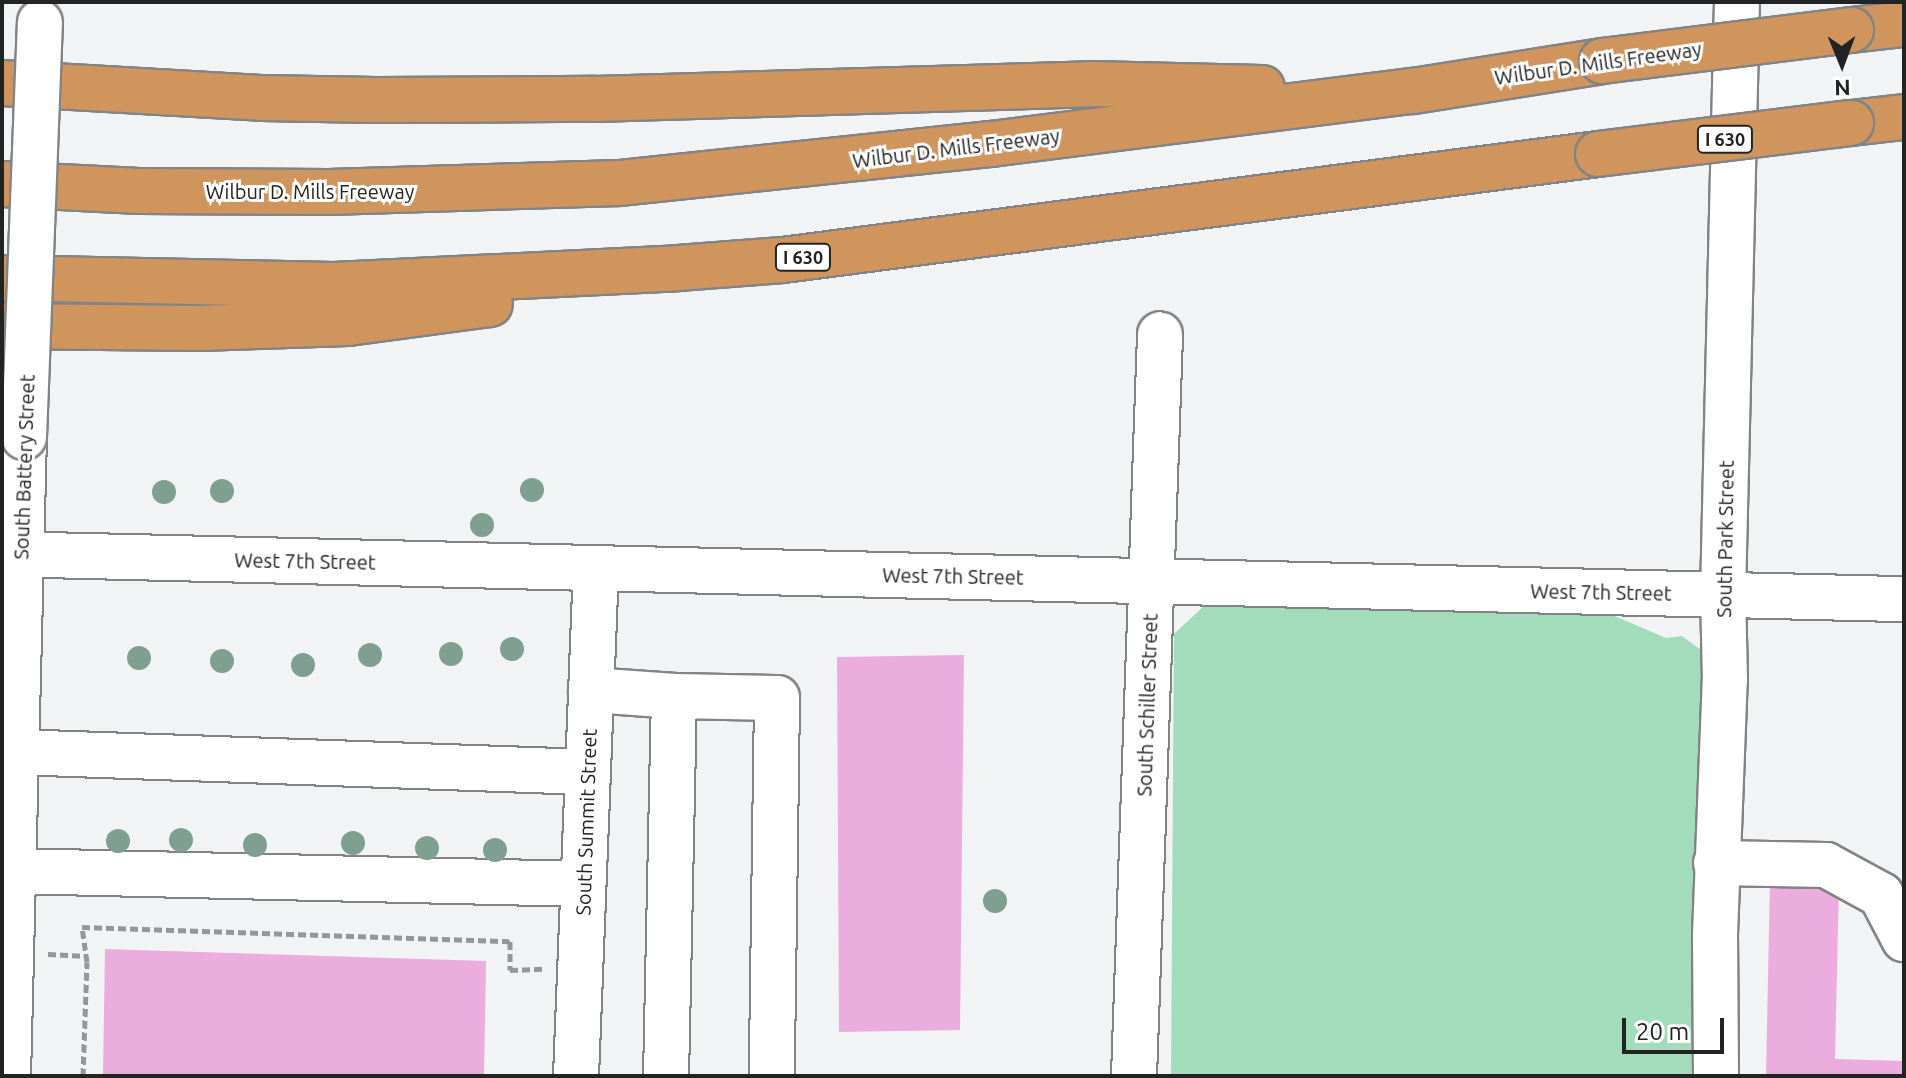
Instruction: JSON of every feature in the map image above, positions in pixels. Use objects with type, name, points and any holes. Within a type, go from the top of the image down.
[{"type":"highway","name":"Wilbur D. Mills Freeway","points":[[2,184],[139,191],[329,192],[619,183],[991,144],[1413,91],[1602,61],[1904,24]]},
{"type":"highway","points":[[2,83],[261,98],[376,100],[595,99],[1091,84],[1413,91]]},
{"type":"highway","name":"I 630","points":[[2,278],[334,285],[783,260],[1904,117]]},
{"type":"highway","points":[[2,326],[199,328],[348,323],[535,297],[678,268]]},
{"type":"street","name":"South Park Street","points":[[1716,1076],[1716,863],[1725,680],[1723,595],[1737,2]]},
{"type":"street","name":"South Battery Street","points":[[6,1063],[15,752],[12,554],[24,437],[40,12]]},
{"type":"street","name":"South Schiller Street","points":[[1134,1076],[1160,334]]},
{"type":"street","name":"West 7th Street","points":[[12,554],[1904,599]]},
{"type":"street","name":"South Summit Street","points":[[576,1076],[596,568]]},
{"type":"street","points":[[591,690],[674,696],[777,698],[772,1076]]},
{"type":"street","points":[[666,1076],[674,696]]},
{"type":"street","points":[[15,752],[588,772]]},
{"type":"street","points":[[1716,863],[1826,865],[1881,895],[1904,939]]},
{"type":"street","points":[[12,871],[583,884]]},
{"type":"path","points":[[83,1076],[87,956],[82,927],[510,941],[510,970],[553,969]]},
{"type":"path","points":[[48,954],[87,956]]},
{"type":"green space","points":[[1204,606],[1610,614],[1666,638],[1682,636],[1701,650],[1709,662],[1699,1076],[1171,1076],[1174,634]]},
{"type":"building","points":[[964,655],[960,1030],[839,1032],[837,657]]},
{"type":"building","points":[[1770,880],[1839,882],[1835,1059],[1904,1061],[1904,1076],[1766,1076]]},
{"type":"building","points":[[105,949],[486,961],[484,1076],[103,1076]]}]
